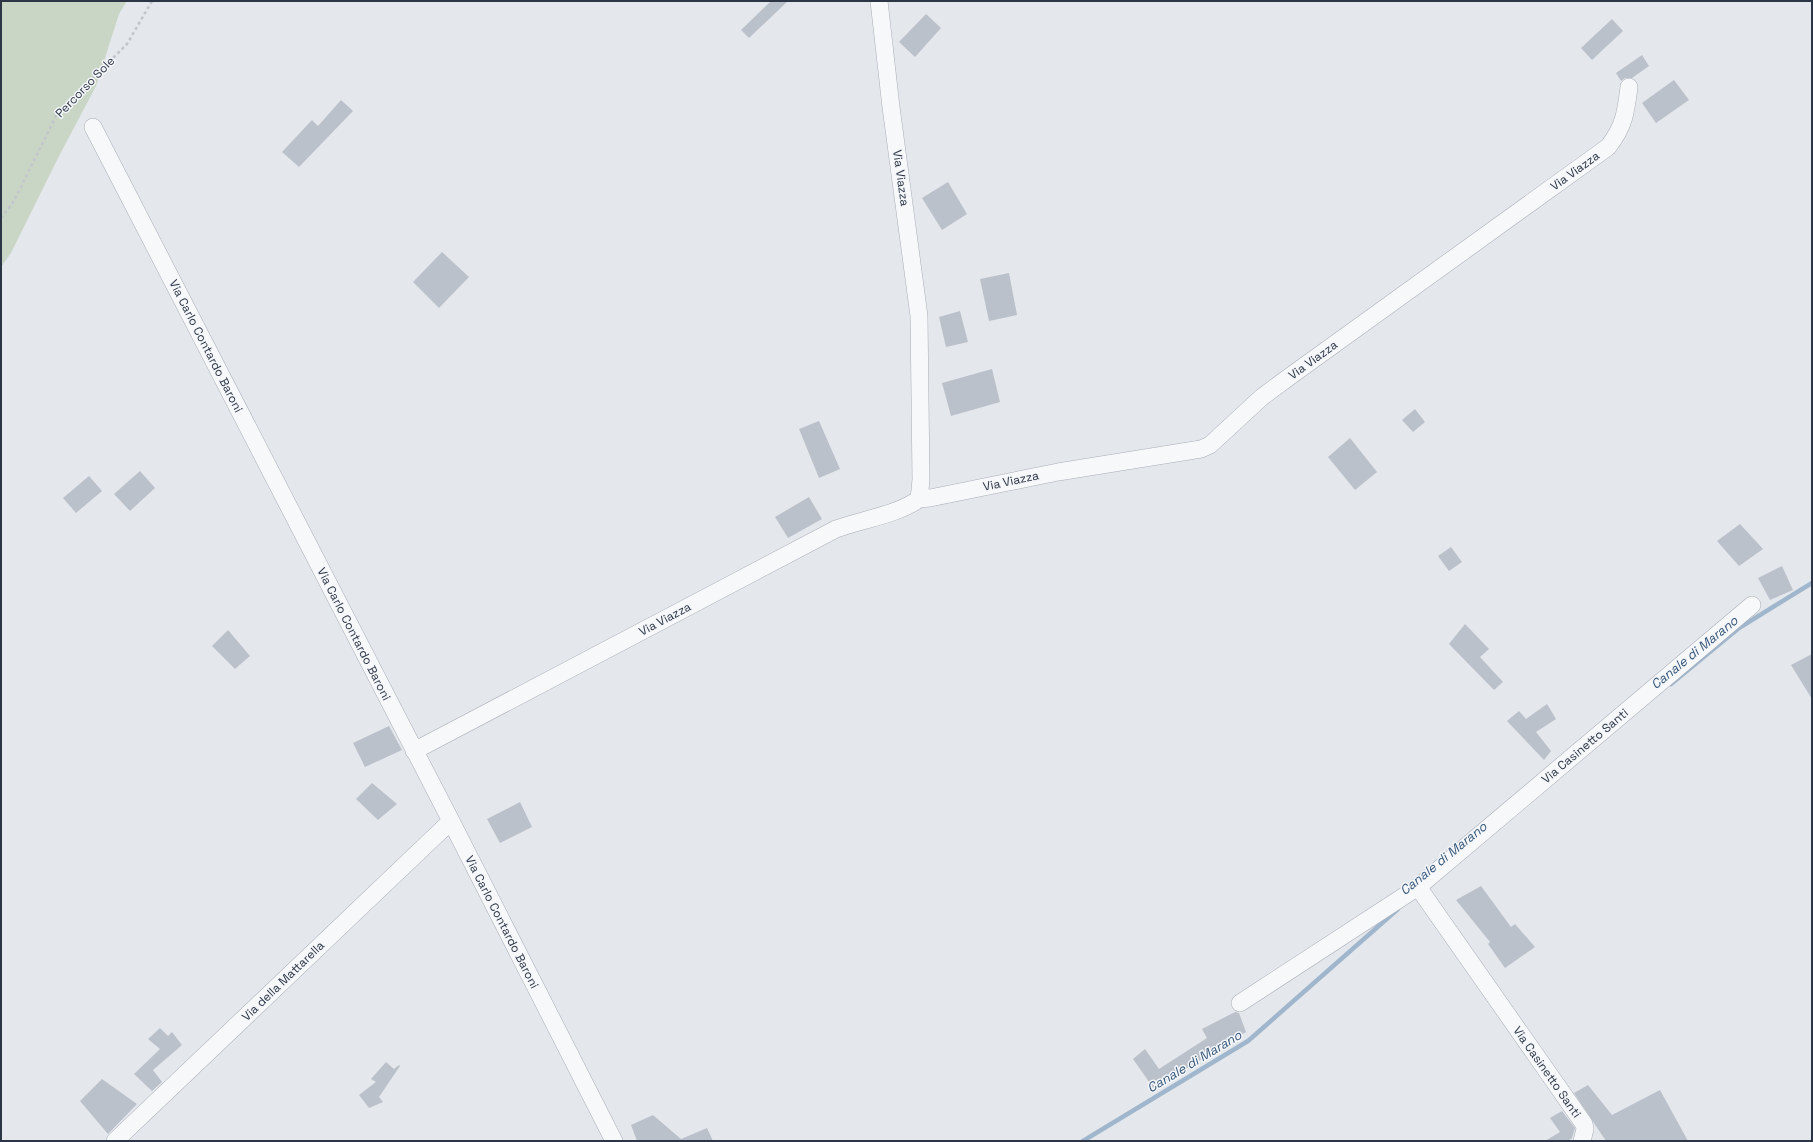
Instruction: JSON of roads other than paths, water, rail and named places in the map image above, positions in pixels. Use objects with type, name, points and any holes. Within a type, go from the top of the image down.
[{"type":"street","name":"Via Viazza","points":[[879,1],[891,108],[920,316],[921,480],[919,499]]},
{"type":"street","name":"Via Viazza","points":[[414,751],[836,529],[901,509],[919,499],[1121,460],[1191,451],[1210,444],[1262,397],[1608,147],[1622,126],[1626,113],[1628,87]]},
{"type":"street","name":"Via Carlo Contardo Baroni","points":[[93,127],[451,821],[614,1141]]},
{"type":"street","name":"Via Casinetto Santi","points":[[1240,1003],[1421,891],[1752,605]]},
{"type":"street","name":"Via della Mattarella","points":[[115,1141],[451,821]]},
{"type":"street","name":"Via Casinetto Santi","points":[[1421,891],[1584,1124],[1585,1129],[1582,1141]]},
{"type":"waterway","name":"Canale di Marano","points":[[1671,684],[1739,628],[1812,583]]},
{"type":"waterway","name":"Canale di Marano","points":[[1083,1141],[1248,1041],[1398,909]]}]
